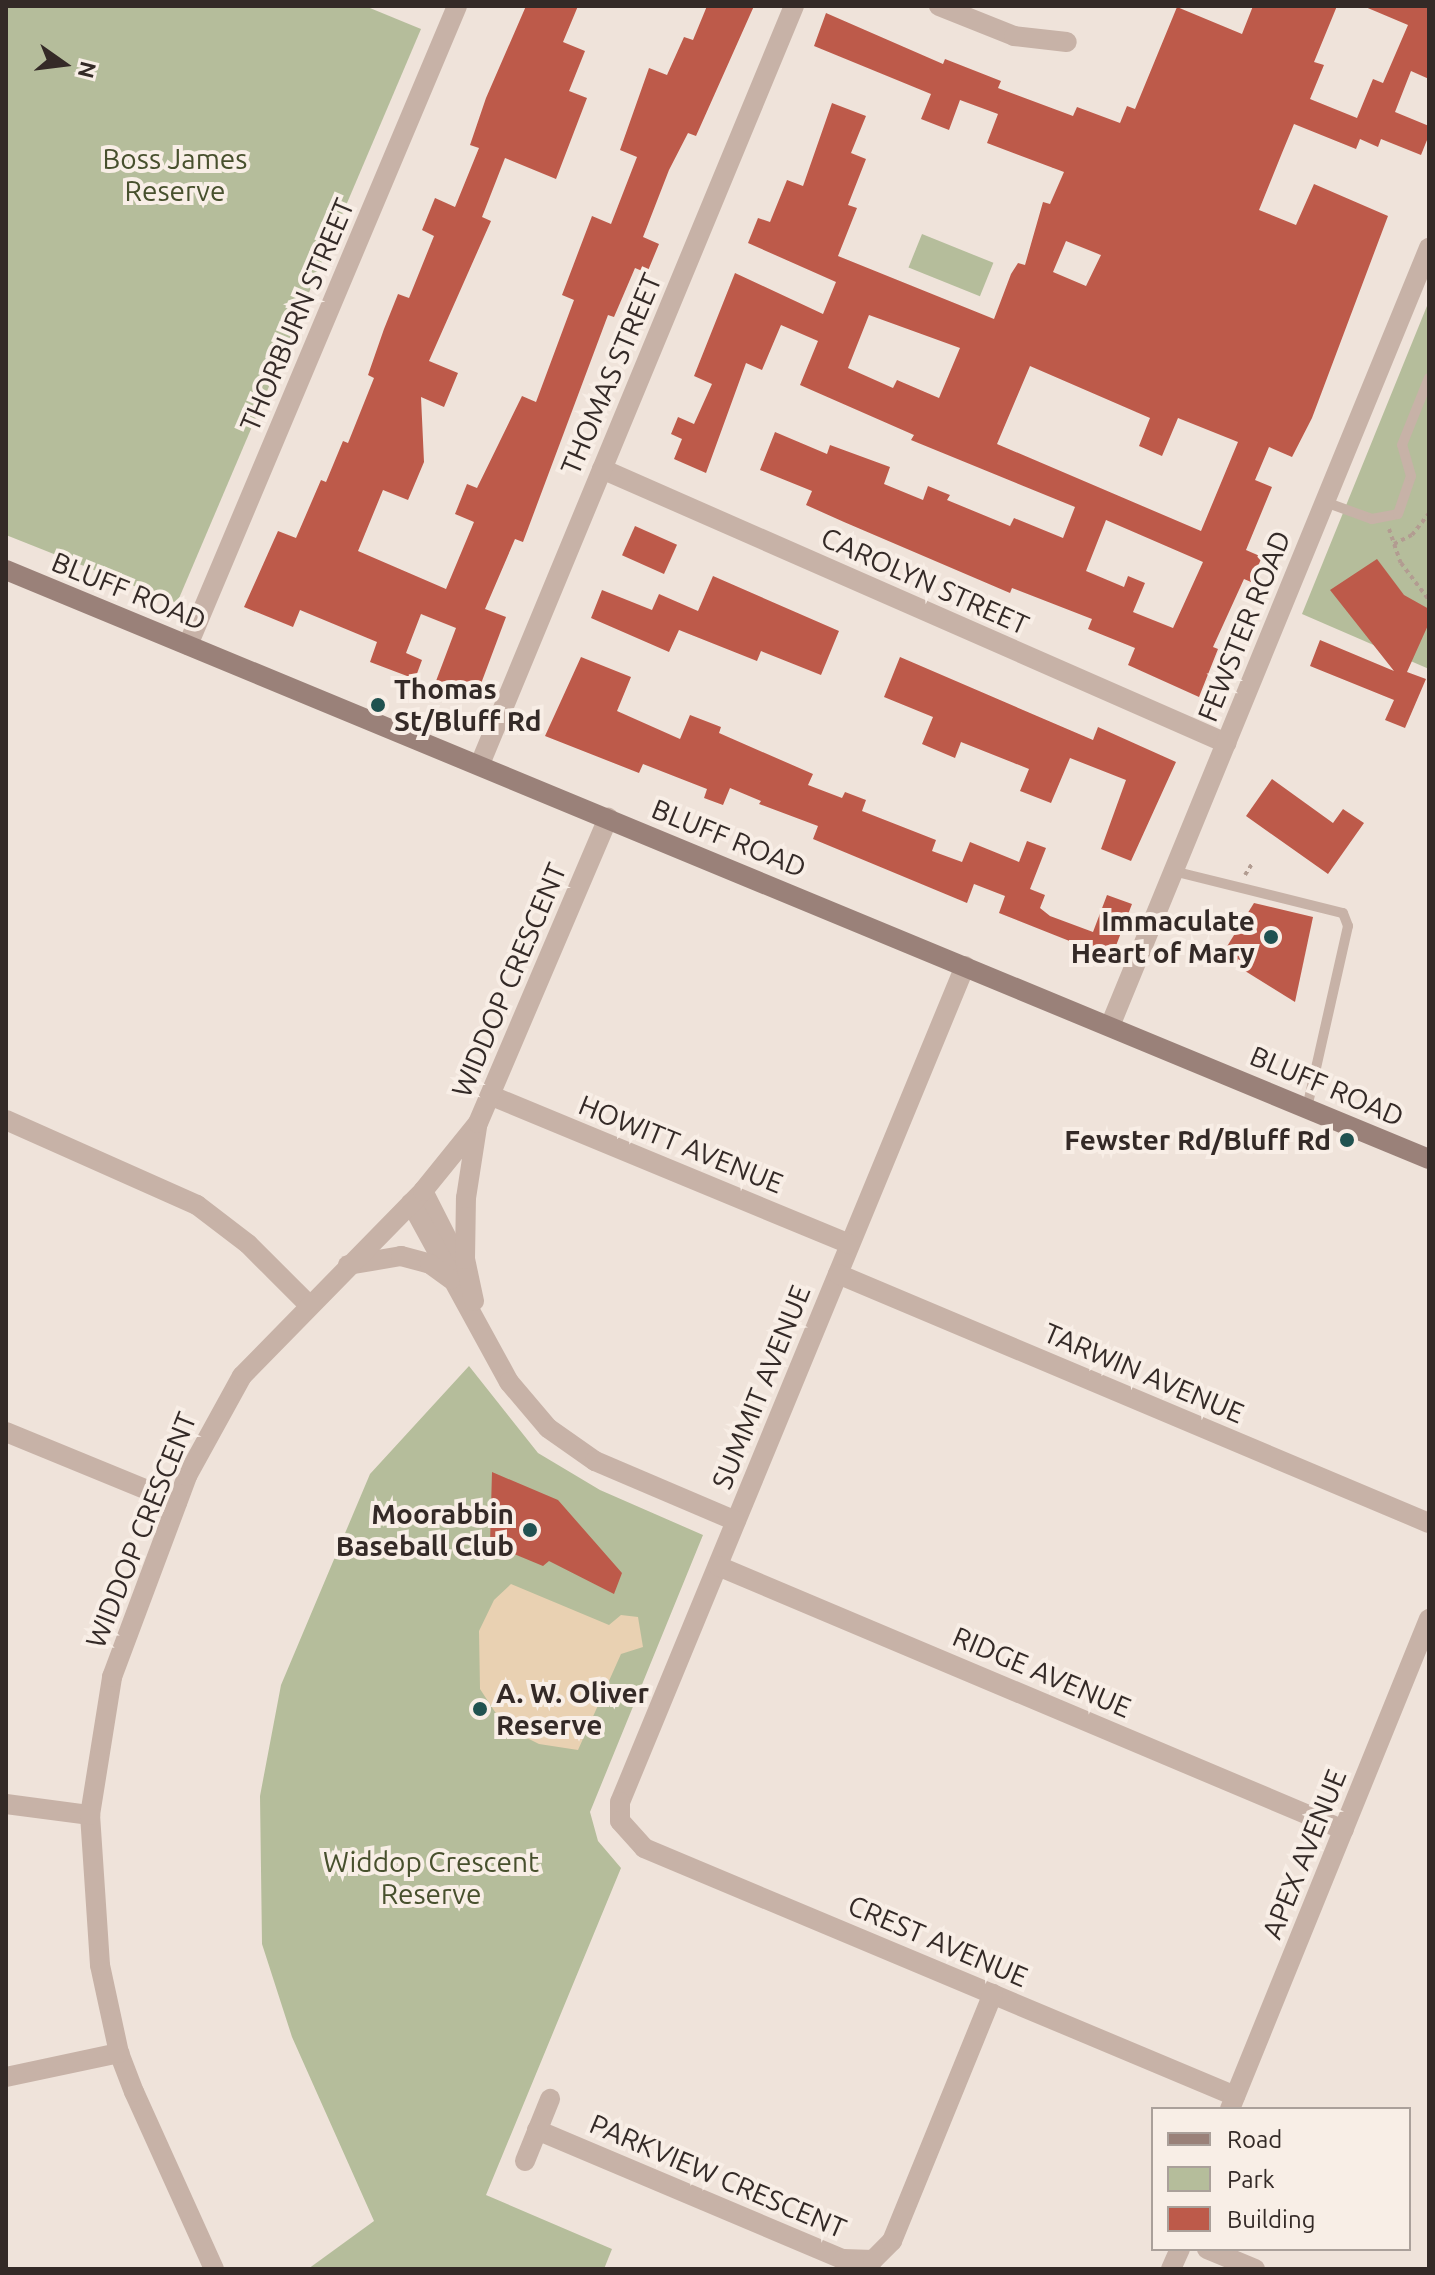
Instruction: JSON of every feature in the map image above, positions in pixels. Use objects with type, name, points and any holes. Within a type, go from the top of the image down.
[{"type":"main road","name":"BLUFF ROAD","points":[[6,570],[1429,1159]]},
{"type":"street","name":"THORBURN STREET","points":[[188,645],[457,6]]},
{"type":"street","name":"THOMAS STREET","points":[[480,764],[794,6]]},
{"type":"street","points":[[939,6],[1014,36],[1067,42]]},
{"type":"street","name":"FEWSTER ROAD","points":[[1110,1026],[1429,248]]},
{"type":"street","name":"CAROLYN STREET","points":[[602,469],[1226,743]]},
{"type":"street","name":"WIDDOP CRESCENT","points":[[214,2269],[119,2053],[100,1965],[90,1815],[116,1665],[201,1446],[242,1376],[308,1304],[417,1197],[478,1123],[608,818]]},
{"type":"street","name":"SUMMIT AVENUE","points":[[625,1831],[620,1802],[965,966]]},
{"type":"street","name":"HOWITT AVENUE","points":[[492,1096],[850,1244]]},
{"type":"street","points":[[6,1120],[197,1205],[248,1244],[308,1304]]},
{"type":"street","points":[[461,1279],[466,1198],[478,1123]]},
{"type":"street","points":[[417,1197],[461,1279],[482,1332],[525,1404],[574,1448],[736,1521]]},
{"type":"street","points":[[348,1265],[401,1256],[430,1264],[461,1279]]},
{"type":"street","name":"TARWIN AVENUE","points":[[838,1274],[1429,1523]]},
{"type":"street","points":[[6,1432],[177,1502]]},
{"type":"street","name":"RIDGE AVENUE","points":[[718,1566],[1344,1830]]},
{"type":"street","name":"APEX AVENUE","points":[[1232,2102],[1429,1619]]},
{"type":"street","points":[[6,1804],[90,1815]]},
{"type":"street","name":"CREST AVENUE","points":[[625,1831],[644,1848],[993,1994],[1232,2102]]},
{"type":"street","name":"PARKVIEW CRESCENT","points":[[537,2130],[843,2259],[873,2260],[892,2241],[993,1994]]},
{"type":"street","points":[[6,2077],[119,2053]]},
{"type":"street","points":[[525,2161],[550,2099]]},
{"type":"street","points":[[1212,2251],[1255,2269]]},
{"type":"lane","points":[[1325,502],[1386,519],[1398,514],[1410,487],[1402,445],[1429,378]]},
{"type":"lane","points":[[1173,871],[1343,913],[1348,926],[1307,1108]]},
{"type":"path","points":[[1394,544],[1412,535],[1429,513]]},
{"type":"path","points":[[1386,519],[1414,585],[1429,600]]},
{"type":"green space","name":"Boss James Reserve","points":[[6,6],[365,6],[421,29],[177,603],[6,535]]},
{"type":"green space","points":[[922,234],[993,263],[980,296],[909,267]]},
{"type":"green space","points":[[1429,301],[1429,669],[1302,614]]},
{"type":"green space","name":"Widdop Crescent Reserve","points":[[469,1366],[538,1453],[600,1490],[703,1535],[590,1812],[598,1841],[621,1868],[486,2195],[612,2249],[604,2269],[308,2269],[374,2221],[292,2037],[262,1944],[260,1796],[281,1685],[370,1474]]},
{"type":"sand","points":[[511,1584],[609,1625],[621,1615],[638,1617],[643,1647],[621,1654],[578,1750],[539,1744],[519,1734],[501,1721],[480,1689],[479,1631],[494,1600]]},
{"type":"building","points":[[526,6],[578,6],[563,42],[585,51],[569,91],[587,98],[556,179],[505,158],[482,217],[491,221],[429,361],[458,373],[444,407],[421,397],[424,462],[408,500],[383,490],[358,551],[446,589],[474,522],[455,514],[467,484],[477,488],[522,396],[536,402],[574,300],[562,295],[592,216],[611,224],[637,157],[620,150],[649,68],[667,75],[684,37],[693,40],[707,6],[754,6],[696,136],[688,133],[669,170],[643,237],[659,244],[647,273],[635,268],[614,317],[608,315],[523,542],[515,539],[485,609],[506,617],[476,697],[436,681],[456,628],[421,614],[406,653],[422,660],[415,679],[370,662],[377,642],[300,610],[293,627],[244,607],[278,531],[296,538],[321,480],[326,482],[343,441],[348,443],[374,378],[368,375],[398,294],[409,298],[434,236],[422,230],[435,198],[455,207],[479,148],[470,145],[486,98]]},
{"type":"building","points":[[1253,6],[1337,6],[1314,62],[1324,65],[1310,99],[1357,118],[1373,79],[1383,83],[1408,25],[1363,6],[1429,6],[1429,79],[1411,71],[1395,112],[1429,126],[1429,135],[1421,155],[1381,139],[1378,147],[1360,139],[1356,149],[1294,124],[1282,153],[1259,210],[1296,225],[1314,184],[1388,216],[1312,418],[1292,457],[1269,447],[1255,480],[1272,487],[1246,550],[1262,557],[1251,582],[1244,579],[1213,647],[1218,649],[1199,697],[1128,665],[1135,648],[1088,629],[1092,619],[1012,588],[1010,593],[806,505],[812,491],[760,470],[775,432],[827,454],[830,445],[890,467],[884,484],[923,500],[928,486],[950,495],[947,500],[1010,526],[1014,518],[1063,538],[1075,507],[911,440],[914,435],[800,385],[818,341],[781,325],[762,370],[746,363],[706,473],[674,459],[682,439],[671,434],[678,417],[694,424],[712,384],[694,376],[735,273],[823,314],[836,282],[748,243],[758,218],[770,222],[787,180],[803,186],[832,103],[866,116],[851,153],[866,159],[848,205],[857,208],[838,256],[994,319],[1011,274],[1018,263],[1025,265],[1043,202],[1050,204],[1064,172],[987,143],[998,114],[960,100],[949,130],[921,119],[931,94],[814,46],[826,13],[943,64],[945,59],[1001,81],[998,88],[1073,116],[1077,107],[1120,123],[1127,106],[1135,109],[1177,7],[1242,34]],"holes":[[[1066,241],[1101,255],[1086,286],[1053,272]],[[869,315],[960,348],[939,398],[897,380],[893,388],[848,368]],[[1030,366],[1150,418],[1139,446],[1162,456],[1178,418],[1238,442],[1201,531],[997,444]],[[1106,520],[1203,562],[1173,628],[1133,612],[1145,583],[1128,576],[1124,587],[1086,571]]]},
{"type":"building","points":[[635,526],[677,545],[664,574],[622,555]]},
{"type":"building","points":[[1377,559],[1404,595],[1429,609],[1429,623],[1407,672],[1426,679],[1405,728],[1385,720],[1394,700],[1310,666],[1320,640],[1394,671],[1330,590]]},
{"type":"building","points":[[713,576],[839,631],[821,675],[761,651],[757,661],[679,630],[669,652],[591,618],[602,590],[652,610],[659,594],[698,611]]},
{"type":"building","points":[[581,657],[631,677],[617,711],[680,739],[690,715],[721,727],[719,733],[813,774],[808,785],[842,798],[845,792],[866,800],[862,811],[936,840],[932,851],[962,862],[970,842],[1019,862],[1027,841],[1046,848],[1030,889],[1045,895],[1040,908],[1050,916],[1093,932],[1107,895],[1132,904],[1109,964],[1070,949],[1072,942],[999,913],[1005,896],[974,884],[967,903],[813,839],[818,826],[759,804],[761,801],[730,788],[723,805],[704,798],[707,789],[643,764],[639,773],[545,736]]},
{"type":"building","points":[[900,657],[1093,740],[1098,727],[1176,762],[1131,861],[1101,849],[1126,780],[1070,758],[1051,803],[1020,791],[1029,769],[961,742],[955,758],[922,744],[933,717],[884,697]]},
{"type":"building","points":[[1272,779],[1333,823],[1343,809],[1364,823],[1328,874],[1246,816]]},
{"type":"building","name":"Immaculate Heart of Mary","points":[[1254,903],[1313,917],[1295,1002],[1221,956]]},
{"type":"building","name":"Moorabbin Baseball Club","points":[[492,1472],[558,1500],[622,1573],[614,1594],[549,1561],[543,1566],[490,1544]]},
{"type":"place","name":"Thomas St/Bluff Rd","points":[[378,705]]},
{"type":"place","name":"Immaculate Heart of Mary","points":[[1271,937]]},
{"type":"place","name":"Fewster Rd/Bluff Rd","points":[[1347,1140]]},
{"type":"place","name":"Moorabbin Baseball Club","points":[[530,1530]]},
{"type":"place","name":"A. W. Oliver Reserve","points":[[480,1709]]}]
